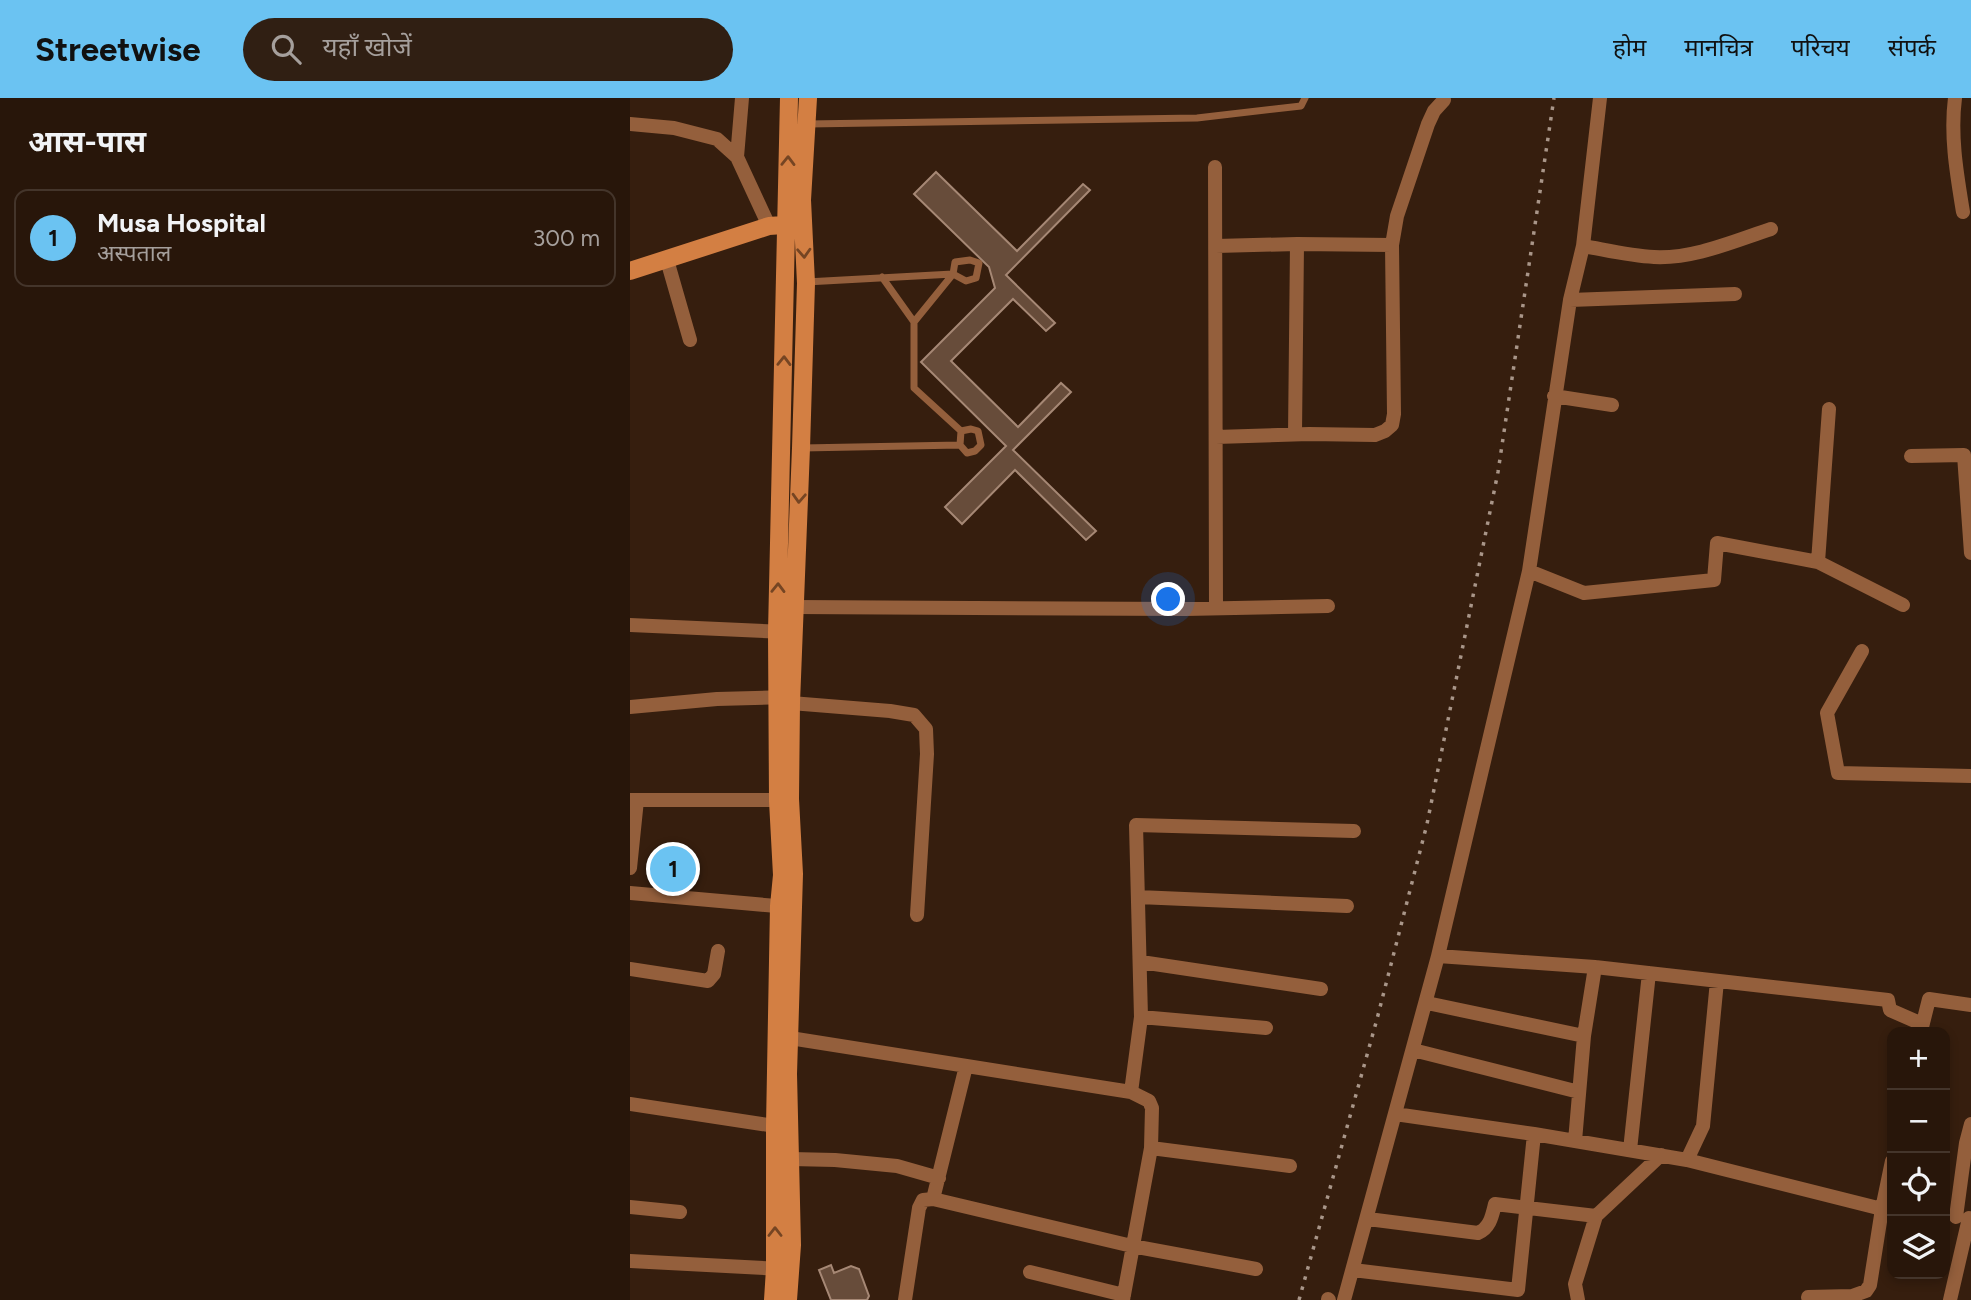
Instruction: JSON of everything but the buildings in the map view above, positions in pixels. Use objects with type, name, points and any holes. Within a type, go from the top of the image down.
[{"type":"main road","points":[[788,1300],[783,1269],[786,907],[794,874],[784,800],[795,224],[789,98]]},
{"type":"main road","points":[[786,632],[794,607],[802,448],[806,282],[795,224],[802,200],[808,98]]},
{"type":"main road","points":[[630,271],[769,226],[795,224]]},
{"type":"main road","points":[[773,1300],[783,1269],[793,1210],[790,1159],[783,1125],[789,1038],[786,907]]},
{"type":"street","points":[[737,157],[742,98]]},
{"type":"street","points":[[1344,1300],[1427,1003],[1529,570],[1570,300],[1583,246],[1600,98]]},
{"type":"street","points":[[1955,98],[1953,112],[1956,173],[1963,212]]},
{"type":"street","points":[[1216,437],[1375,435],[1392,425],[1392,245],[1397,216],[1428,124],[1434,111],[1444,100]]},
{"type":"street","points":[[630,124],[674,128],[717,139],[737,157],[769,226]]},
{"type":"street","points":[[1215,167],[1216,608]]},
{"type":"street","points":[[1583,246],[1654,257],[1679,256],[1771,229]]},
{"type":"street","points":[[1295,434],[1297,244]]},
{"type":"street","points":[[1216,246],[1392,245]]},
{"type":"street","points":[[667,260],[690,340]]},
{"type":"street","points":[[1570,300],[1735,293]]},
{"type":"street","points":[[1554,396],[1612,405]]},
{"type":"street","points":[[1818,562],[1829,409]]},
{"type":"street","points":[[1911,456],[1964,455],[1971,553]]},
{"type":"street","points":[[1529,570],[1584,593],[1714,580],[1717,543],[1818,562],[1903,605]]},
{"type":"street","points":[[794,607],[1328,606]]},
{"type":"street","points":[[630,625],[786,632]]},
{"type":"street","points":[[1862,651],[1827,713],[1838,773],[1971,776]]},
{"type":"street","points":[[630,707],[717,699],[787,699],[914,715],[926,729],[927,754],[917,915]]},
{"type":"street","points":[[630,868],[634,800],[784,800]]},
{"type":"street","points":[[1131,1092],[1141,1017],[1136,825],[1354,831]]},
{"type":"street","points":[[630,893],[786,907]]},
{"type":"street","points":[[1138,897],[1347,906]]},
{"type":"street","points":[[630,969],[708,981],[714,974],[718,951]]},
{"type":"street","points":[[1438,956],[1595,967],[1888,1000],[1889,1010],[1920,1027]]},
{"type":"street","points":[[1141,962],[1321,989]]},
{"type":"street","points":[[1575,1141],[1584,1036],[1595,967]]},
{"type":"street","points":[[1630,1150],[1649,973]]},
{"type":"street","points":[[1687,1160],[1703,1126],[1717,981]]},
{"type":"street","points":[[1922,1027],[1929,999],[1971,1005]]},
{"type":"street","points":[[1427,1003],[1584,1036]]},
{"type":"street","points":[[1141,1017],[1266,1028]]},
{"type":"street","points":[[789,1038],[1131,1092],[1149,1101],[1152,1108],[1151,1148],[1124,1297],[1030,1272]]},
{"type":"street","points":[[1413,1050],[1579,1092]]},
{"type":"street","points":[[933,1199],[966,1066]]},
{"type":"street","points":[[630,1104],[783,1125]]},
{"type":"street","points":[[1395,1114],[1687,1160],[1887,1210],[1870,1285],[1866,1292],[1852,1296],[1808,1297]]},
{"type":"street","points":[[1950,1300],[1966,1143],[1971,1124]]},
{"type":"street","points":[[1353,1270],[1518,1290],[1534,1134]]},
{"type":"street","points":[[1151,1148],[1290,1166]]},
{"type":"street","points":[[1578,1300],[1575,1284],[1596,1216],[1661,1155]]},
{"type":"street","points":[[790,1159],[897,1166],[939,1178]]},
{"type":"street","points":[[909,1298],[919,1208],[923,1200],[933,1199],[1132,1246],[1256,1269]]},
{"type":"street","points":[[1368,1219],[1478,1233],[1485,1230],[1495,1204],[1596,1216]]},
{"type":"street","points":[[630,1208],[680,1212]]},
{"type":"street","points":[[630,1261],[783,1269]]},
{"type":"lane","points":[[807,124],[1197,118],[1301,106],[1305,98]]},
{"type":"lane","points":[[806,282],[953,274],[914,322]]},
{"type":"lane","points":[[882,277],[914,322],[914,388],[961,431]]},
{"type":"lane","points":[[961,431],[978,431],[981,445],[975,451],[967,453],[960,444],[961,431]]},
{"type":"lane","points":[[802,448],[960,444]]},
{"type":"railway","points":[[1299,1300],[1377,1019],[1427,824],[1498,472],[1554,98]]},
{"type":"place","name":"Musa Hospital","points":[[673,869]]}]
